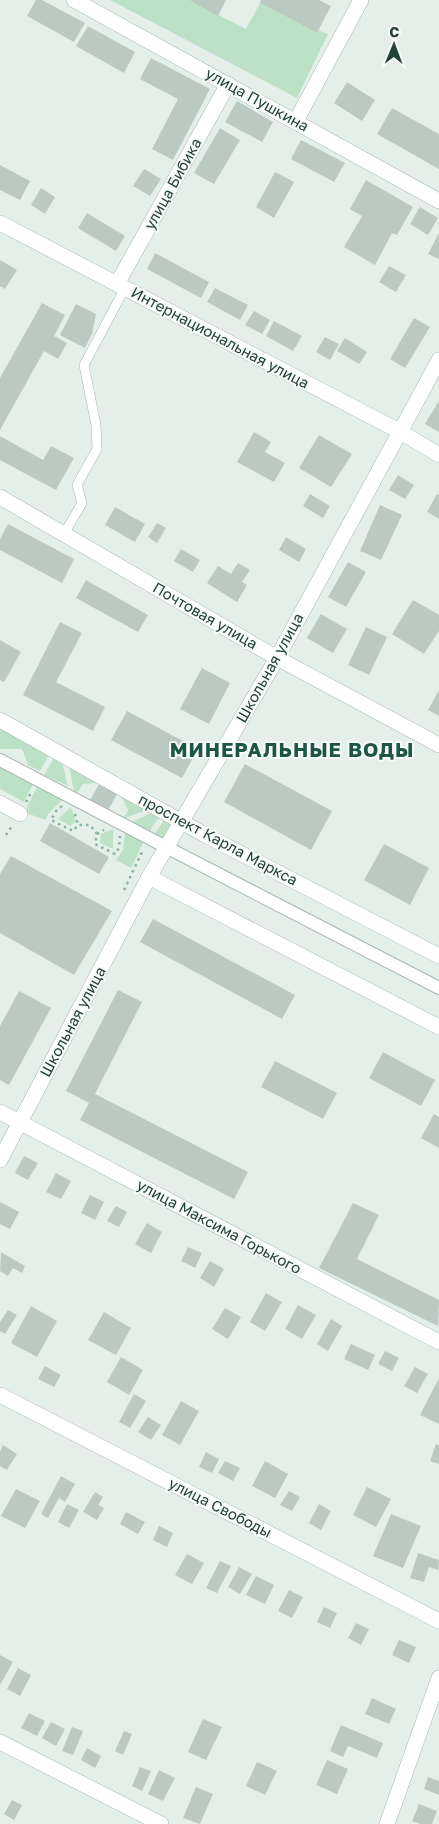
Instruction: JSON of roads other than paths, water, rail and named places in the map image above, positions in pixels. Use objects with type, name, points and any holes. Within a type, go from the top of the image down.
[{"type":"street","name":"улица Пушкина","points":[[74,0],[439,201]]},
{"type":"street","points":[[296,121],[361,0]]},
{"type":"street","name":"улица Бибика","points":[[121,286],[228,84]]},
{"type":"street","name":"Интернациональная улица","points":[[0,223],[399,431],[439,454]]},
{"type":"street","name":"Школьная улица","points":[[0,1160],[149,877],[277,658],[439,360]]},
{"type":"street","name":"Почтовая улица","points":[[0,497],[277,658],[439,745]]},
{"type":"street","name":"проспект Карла Маркса","points":[[0,720],[182,821],[439,956]]},
{"type":"street","name":"проспект Карла Маркса","points":[[0,760],[166,848],[439,988]]},
{"type":"street","points":[[0,803],[20,814]]},
{"type":"street","points":[[149,877],[439,1027]]},
{"type":"street","name":"улица Максима Горького","points":[[0,1112],[439,1342]]},
{"type":"street","name":"улица Свободы","points":[[0,1395],[439,1621]]},
{"type":"street","points":[[387,1824],[439,1678]]},
{"type":"street","points":[[0,1742],[161,1824]]},
{"type":"lane","points":[[64,534],[82,503],[77,485],[96,449],[96,426],[84,365],[121,286]]},
{"type":"district","name":"МИНЕРАЛЬНЫЕ ВОДЫ","points":[[292,750]]}]
